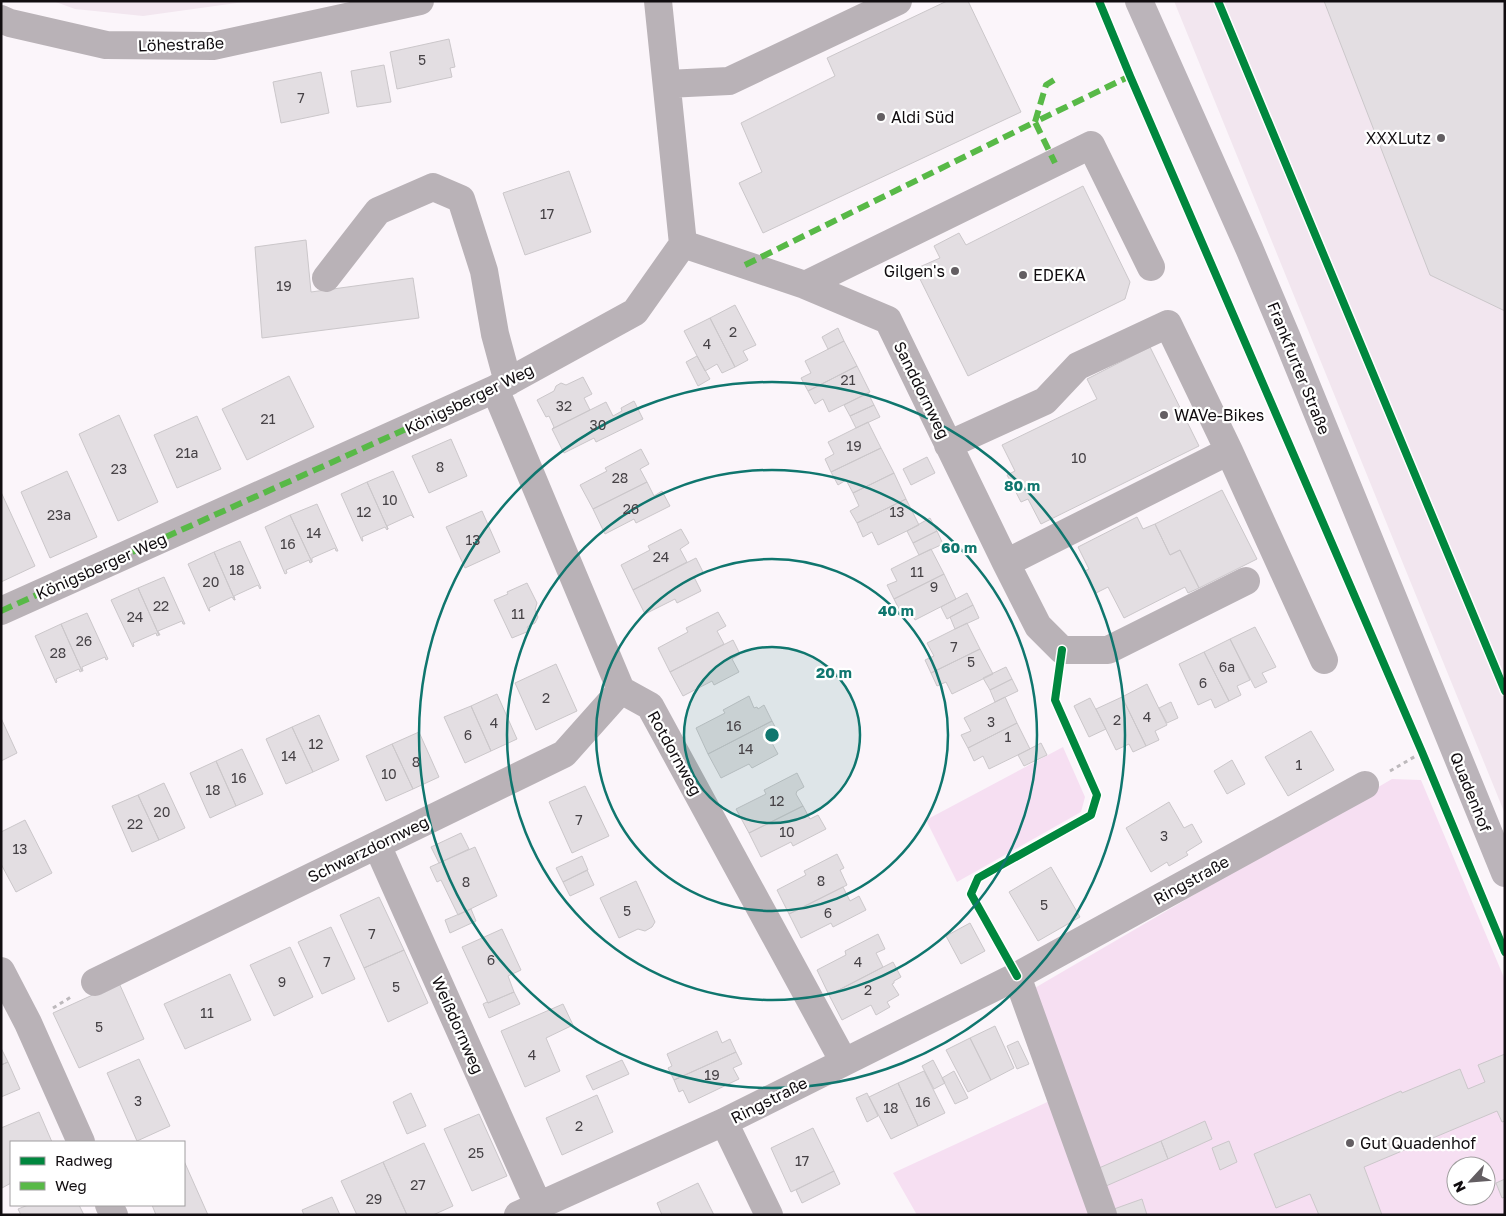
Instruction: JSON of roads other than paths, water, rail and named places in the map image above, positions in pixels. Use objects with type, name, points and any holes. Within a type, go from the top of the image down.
[{"type":"main road","name":"Frankfurter Straße","points":[[1139,1],[1260,275],[1450,738]]},
{"type":"main road","name":"Quadenhof","points":[[1450,738],[1505,873]]},
{"type":"street","name":"Löhestraße","points":[[1,19],[10,24],[106,45],[213,46],[420,1]]},
{"type":"street","points":[[658,1],[683,244]]},
{"type":"street","points":[[667,84],[730,81],[898,1]]},
{"type":"street","points":[[805,285],[1091,145],[1151,267]]},
{"type":"street","points":[[326,278],[378,211],[433,187],[460,199],[484,271],[502,386],[621,690]]},
{"type":"street","name":"Sanddornweg","points":[[683,244],[805,285],[888,320],[1038,626],[1062,650],[1108,650],[1246,581]]},
{"type":"street","name":"Königsberger Weg","points":[[1,611],[502,386],[636,312],[683,244]]},
{"type":"street","points":[[948,444],[1045,402],[1078,366],[1168,324],[1229,451],[1324,660]]},
{"type":"street","points":[[1006,563],[1229,451]]},
{"type":"street","name":"Schwarzdornweg","points":[[95,982],[564,754],[621,690]]},
{"type":"street","name":"Rotdornweg","points":[[621,690],[650,706],[844,1062]]},
{"type":"street","name":"Ringstraße","points":[[528,1210],[724,1122],[1017,976],[1365,785]]},
{"type":"street","name":"Weißdornweg","points":[[377,845],[528,1210]]},
{"type":"street","points":[[1,971],[28,1023],[81,1141]]},
{"type":"street","points":[[1017,976],[1102,1215]]},
{"type":"street","points":[[724,1122],[769,1215]]},
{"type":"place","name":"Aldi Süd","points":[[881,117]]},
{"type":"place","name":"XXXLutz","points":[[1441,138]]},
{"type":"place","name":"Gilgen's","points":[[955,271]]},
{"type":"place","name":"EDEKA","points":[[1023,275]]},
{"type":"place","name":"WAVe-Bikes","points":[[1164,415]]},
{"type":"place","name":"Gut Quadenhof","points":[[1350,1143]]}]
